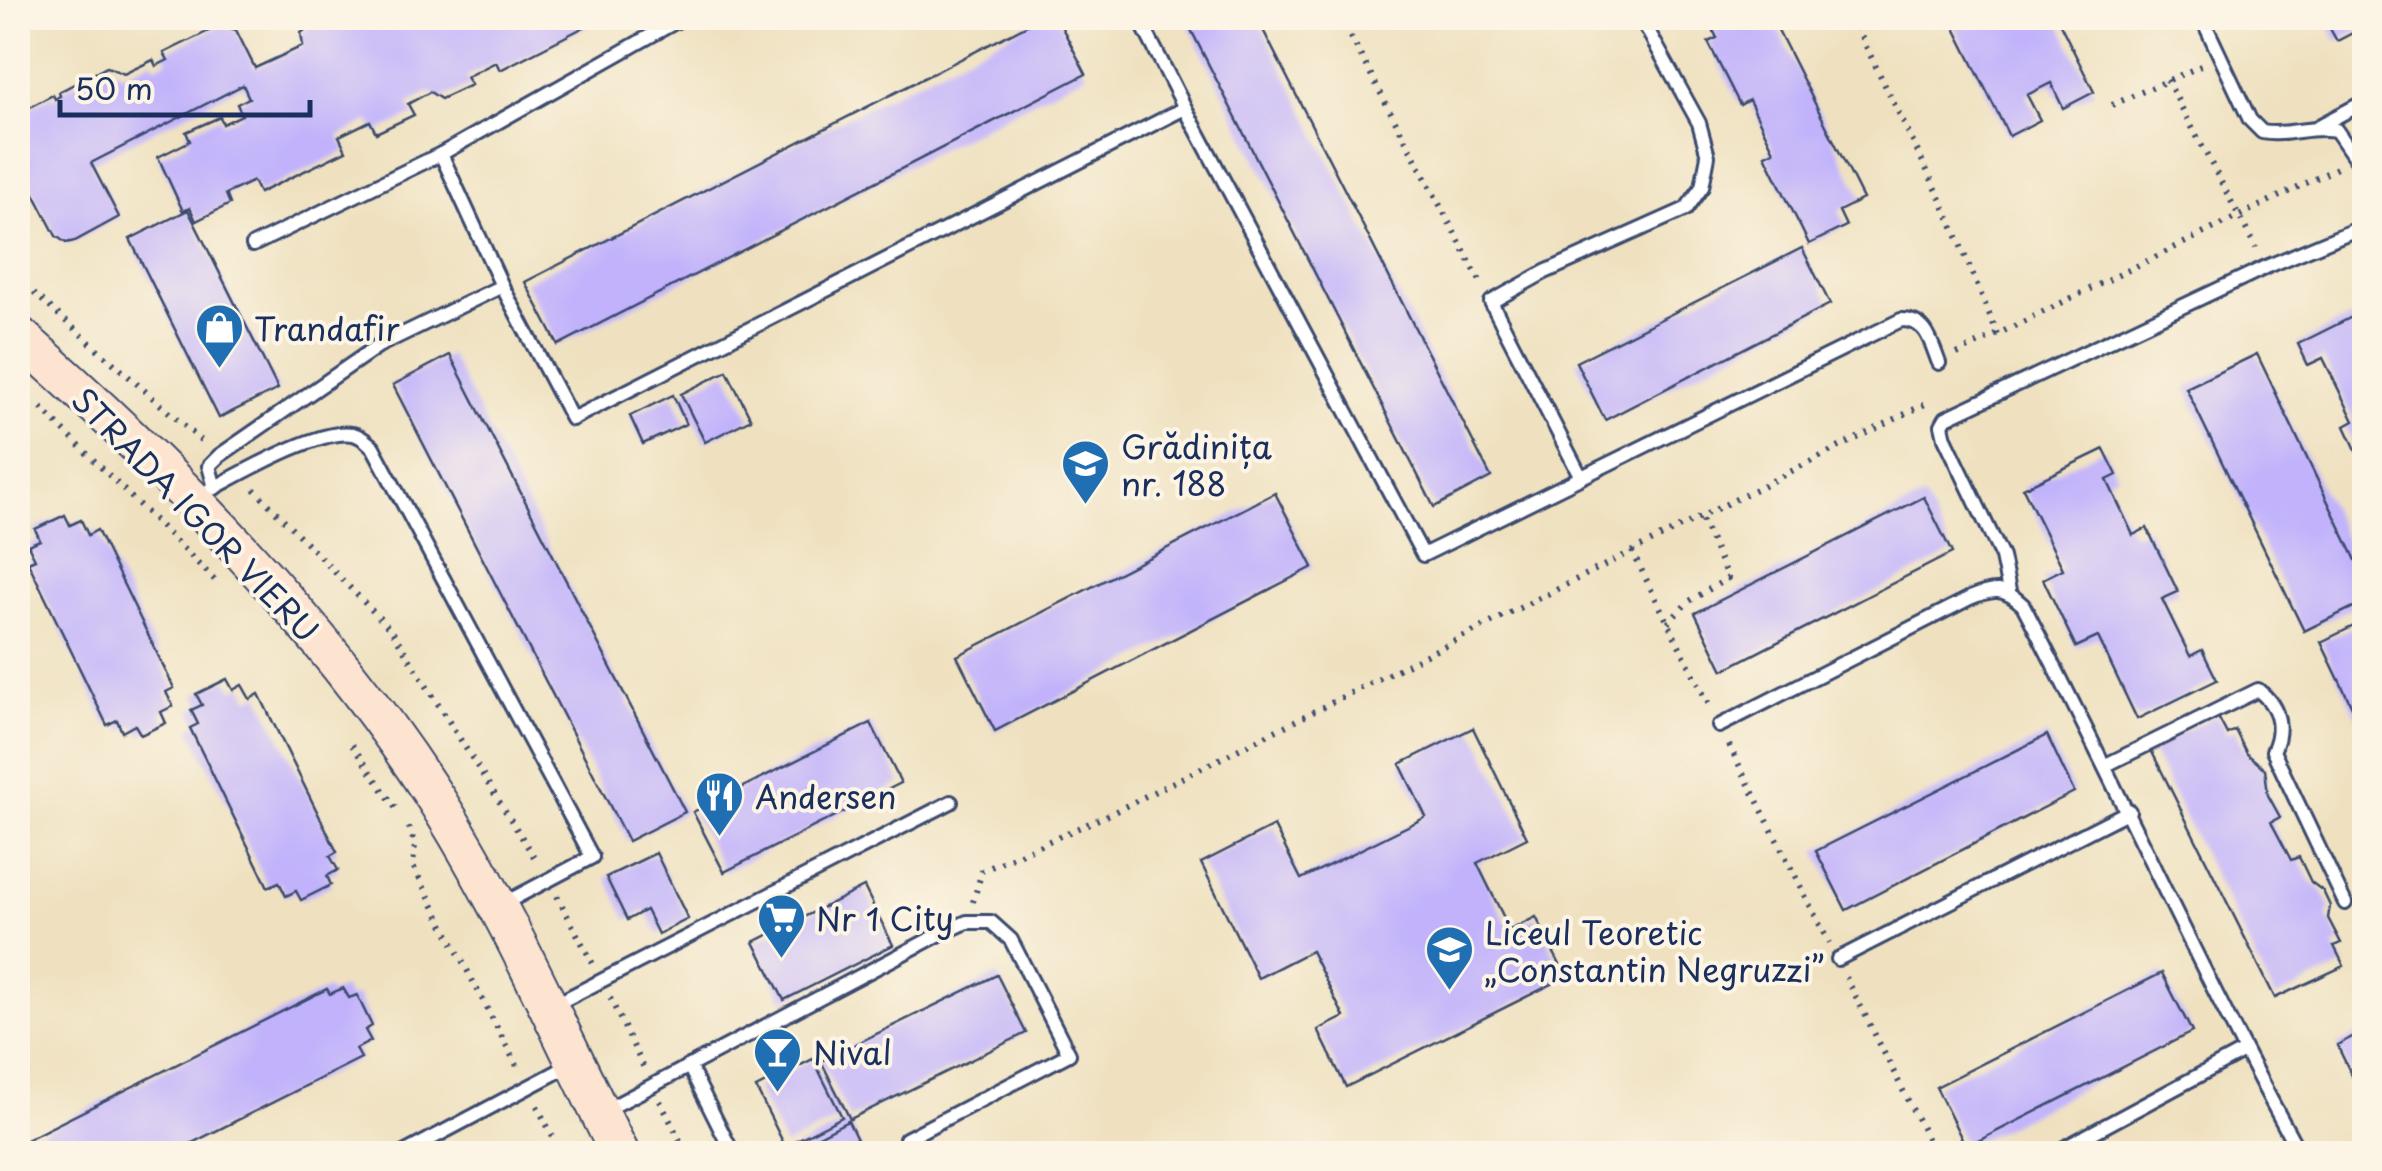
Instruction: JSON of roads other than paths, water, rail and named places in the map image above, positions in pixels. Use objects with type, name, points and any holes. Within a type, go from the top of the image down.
[{"type":"main road","name":"STRADA IGOR VIERU","points":[[18,335],[202,494],[342,668],[433,795],[496,908],[620,1154]]},
{"type":"lane","points":[[254,245],[440,154],[682,18]]},
{"type":"lane","points":[[1139,18],[1423,554],[1901,320],[1924,328],[1939,363]]},
{"type":"lane","points":[[1581,477],[1491,302],[1545,272],[1686,209],[1702,188],[1708,156],[1698,123],[1641,18]]},
{"type":"lane","points":[[2202,18],[2250,120],[2262,132],[2286,134],[2319,126],[2364,102]]},
{"type":"lane","points":[[440,154],[502,286],[572,419],[1184,108]]},
{"type":"lane","points":[[2319,126],[2336,130],[2361,164]]},
{"type":"lane","points":[[2300,1154],[2244,1052],[2129,811],[2023,605],[2009,592],[2002,557],[1944,438],[1942,425],[1956,414],[2266,267],[2364,226]]},
{"type":"lane","points":[[202,494],[209,466],[219,456],[378,346],[502,286]]},
{"type":"lane","points":[[202,494],[279,454],[342,434],[358,434],[373,447],[592,857],[496,908]]},
{"type":"lane","points":[[1720,726],[1970,598],[1990,590],[2009,592]]},
{"type":"lane","points":[[2106,766],[2258,690],[2270,699],[2280,724],[2273,751],[2346,903]]},
{"type":"lane","points":[[548,1008],[951,802]]},
{"type":"lane","points":[[1838,960],[2129,811]]},
{"type":"lane","points":[[601,1112],[967,922],[992,922],[1011,940],[1069,1054],[906,1139]]},
{"type":"lane","points":[[2054,1154],[2244,1052]]},
{"type":"lane","points":[[402,1154],[576,1062]]},
{"type":"lane","points":[[689,1066],[733,1154]]},
{"type":"place","name":"Trandafir","points":[[219,370]]},
{"type":"place","name":"Grădinița nr. 188","points":[[1086,506]]},
{"type":"place","name":"Andersen","points":[[720,838]]},
{"type":"place","name":"Nr 1 City","points":[[781,960]]},
{"type":"place","name":"Liceul Teoretic „Constantin Negruzzi”","points":[[1450,992]]},
{"type":"place","name":"Nival","points":[[778,1094]]}]
